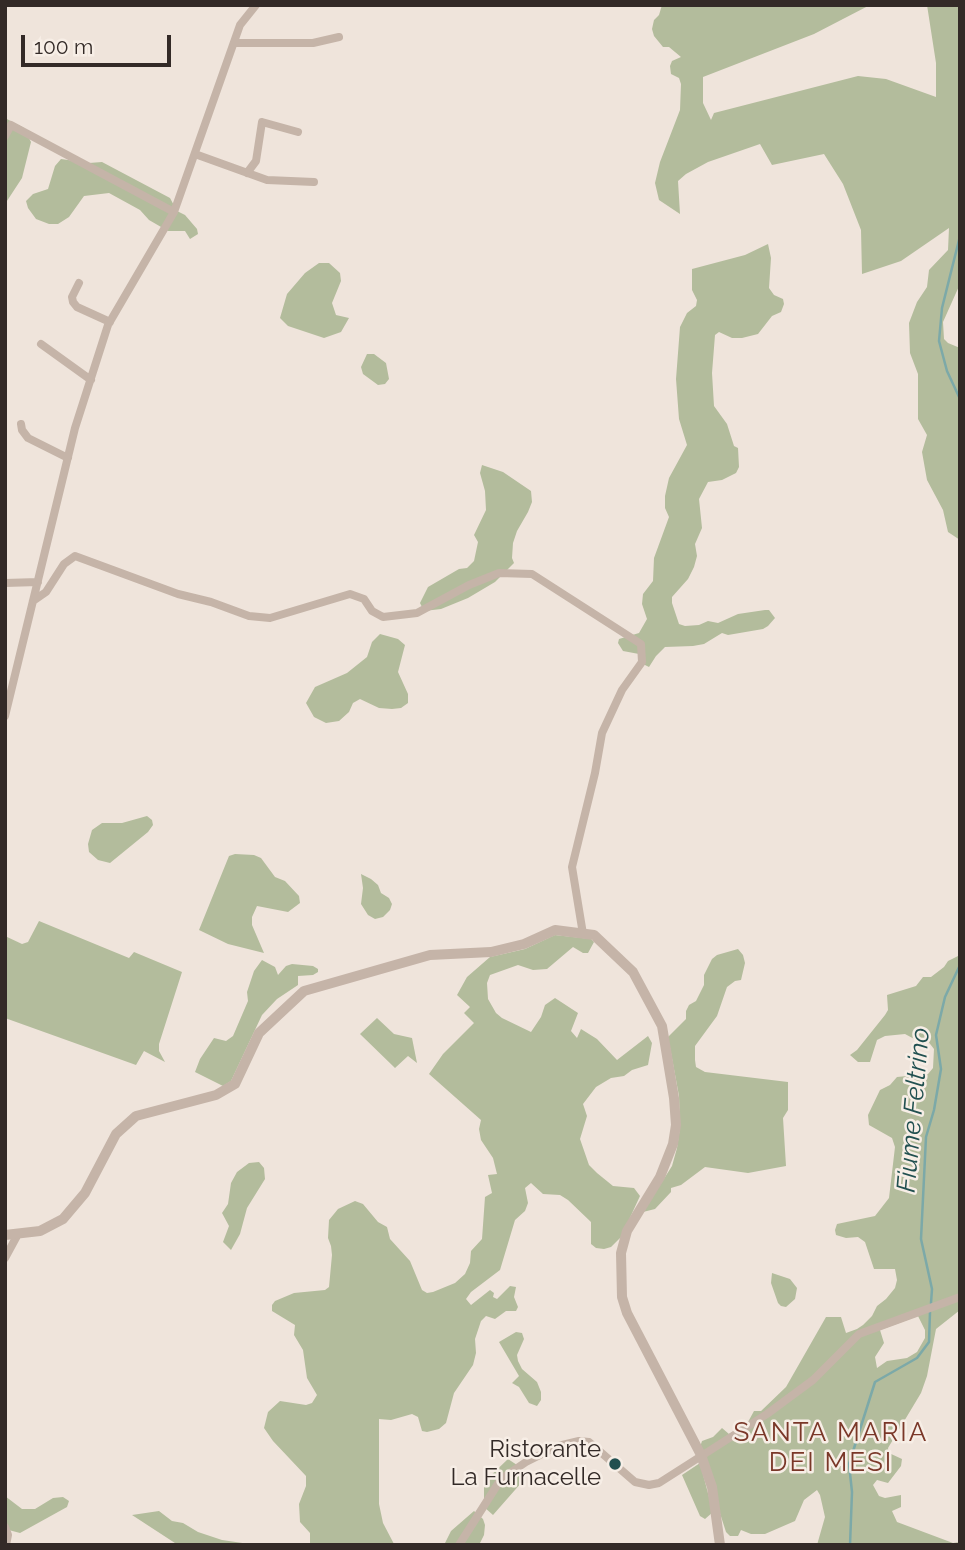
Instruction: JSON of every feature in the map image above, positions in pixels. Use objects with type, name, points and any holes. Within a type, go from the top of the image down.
[{"type":"street","points":[[5,716],[68,458],[110,322],[174,212],[240,25],[256,5]]},
{"type":"street","points":[[234,43],[313,43],[339,37]]},
{"type":"street","points":[[247,173],[256,161],[262,122],[298,132]]},
{"type":"street","points":[[5,136],[11,125],[174,212]]},
{"type":"street","points":[[195,153],[267,180],[314,182]]},
{"type":"street","points":[[79,283],[72,297],[73,302],[77,307],[110,322]]},
{"type":"street","points":[[41,344],[90,380]]},
{"type":"street","points":[[21,424],[28,438],[68,458]]},
{"type":"street","points":[[33,601],[46,592],[64,564],[75,556],[178,594],[250,616],[270,618],[350,594],[364,599],[372,611],[383,617],[417,613],[469,585],[499,573],[532,574],[641,644],[642,662],[622,690],[602,733],[595,774],[572,867],[583,934]]},
{"type":"street","points":[[5,583],[38,582]]},
{"type":"street","points":[[5,1235],[40,1231],[63,1219],[85,1193],[116,1134],[136,1116],[216,1095],[235,1084],[259,1033],[304,991],[430,955],[491,951],[524,944],[555,930],[594,935],[633,972],[662,1026],[676,1125],[673,1144],[660,1177],[627,1231],[621,1252],[622,1297],[627,1314],[701,1455],[712,1487],[720,1545]]},
{"type":"street","points":[[5,1258],[18,1234]]},
{"type":"street","points":[[459,1545],[501,1479],[526,1462],[558,1446],[579,1441],[589,1442],[635,1482],[649,1485],[659,1483],[767,1414],[813,1380],[859,1334],[960,1297]]},
{"type":"street","points":[[5,1527],[8,1535],[6,1545]]},
{"type":"green space","points":[[662,5],[870,5],[814,34],[703,77],[703,103],[711,120],[714,113],[858,76],[886,79],[936,97],[936,63],[927,5],[960,5],[960,284],[943,322],[944,339],[960,348],[960,540],[948,532],[943,510],[927,480],[922,452],[927,435],[918,419],[918,374],[910,353],[909,323],[917,302],[927,287],[929,270],[948,250],[949,228],[901,261],[862,274],[861,230],[843,184],[824,154],[772,165],[760,144],[708,162],[678,181],[680,214],[659,200],[655,183],[680,110],[681,84],[679,78],[671,74],[670,66],[672,61],[681,57],[669,47],[663,47],[652,29]]},
{"type":"green space","points":[[5,118],[24,128],[31,142],[22,178],[5,204]]},
{"type":"green space","points":[[61,159],[102,162],[170,198],[177,211],[185,215],[198,234],[190,239],[185,231],[168,231],[149,220],[140,210],[109,193],[84,196],[69,217],[58,224],[36,219],[26,201],[33,194],[48,189],[55,166]]},
{"type":"green space","points":[[768,244],[771,258],[769,288],[774,295],[783,299],[784,304],[781,312],[772,316],[758,334],[742,338],[732,338],[719,332],[715,335],[712,373],[714,406],[727,424],[734,446],[738,448],[739,467],[736,473],[722,480],[708,482],[699,499],[702,528],[695,544],[697,556],[688,579],[672,597],[672,603],[679,624],[685,626],[708,621],[718,623],[738,614],[765,610],[769,610],[775,618],[763,629],[728,635],[722,633],[704,644],[665,647],[649,667],[643,664],[639,654],[623,651],[618,643],[619,639],[639,633],[647,619],[642,604],[643,594],[653,581],[654,558],[669,517],[665,508],[665,496],[669,478],[687,445],[679,419],[676,379],[680,327],[687,313],[696,306],[697,300],[692,290],[692,269],[745,255]]},
{"type":"green space","points":[[319,263],[329,263],[340,273],[341,281],[332,303],[336,315],[349,318],[341,332],[324,338],[288,326],[280,318],[287,294],[305,273]]},
{"type":"green space","points":[[367,354],[374,354],[386,363],[389,379],[385,384],[378,385],[363,374],[361,367]]},
{"type":"green space","points":[[482,465],[503,472],[531,491],[532,502],[513,543],[514,563],[495,582],[468,598],[441,609],[424,611],[420,603],[428,587],[459,569],[467,568],[474,561],[478,542],[474,535],[486,510],[480,473]]},
{"type":"green space","points":[[380,634],[398,639],[405,645],[398,672],[408,694],[408,703],[401,708],[379,708],[360,699],[353,703],[349,712],[339,721],[326,723],[314,717],[306,703],[315,687],[347,673],[367,657],[372,642]]},
{"type":"green space","points":[[147,816],[153,825],[148,832],[110,863],[98,860],[89,852],[92,830],[102,823],[122,823]]},
{"type":"green space","points":[[235,854],[261,858],[275,877],[285,881],[299,896],[300,903],[288,912],[257,906],[252,925],[264,953],[228,944],[199,930],[229,856]]},
{"type":"green space","points":[[361,874],[378,885],[381,893],[389,898],[392,904],[383,917],[375,919],[368,915],[361,904]]},
{"type":"green space","points":[[39,921],[129,958],[134,952],[182,972],[159,1044],[159,1051],[165,1062],[144,1051],[136,1065],[5,1018],[5,936],[22,944],[28,942]]},
{"type":"green space","points":[[555,935],[591,939],[594,942],[588,953],[573,947],[547,969],[533,970],[518,965],[490,975],[487,983],[488,999],[502,1018],[531,1032],[545,1005],[555,998],[578,1013],[571,1031],[577,1038],[581,1029],[597,1039],[617,1060],[648,1036],[652,1043],[648,1065],[632,1070],[624,1076],[611,1078],[596,1087],[583,1104],[587,1116],[580,1139],[589,1165],[597,1173],[613,1186],[634,1188],[640,1196],[621,1237],[611,1247],[604,1249],[591,1244],[591,1222],[568,1200],[560,1195],[543,1194],[531,1183],[525,1188],[528,1203],[525,1211],[515,1220],[500,1270],[466,1299],[471,1305],[490,1290],[497,1299],[510,1286],[516,1287],[514,1297],[518,1307],[516,1311],[506,1311],[495,1319],[486,1316],[481,1321],[475,1339],[473,1365],[454,1393],[446,1423],[439,1429],[427,1432],[422,1431],[418,1417],[412,1414],[391,1420],[379,1419],[379,1504],[383,1523],[394,1544],[310,1545],[310,1533],[300,1522],[299,1504],[306,1486],[306,1476],[264,1428],[268,1412],[280,1401],[306,1405],[312,1403],[317,1395],[307,1378],[303,1350],[294,1335],[295,1325],[272,1311],[272,1305],[294,1293],[325,1290],[329,1287],[332,1255],[328,1238],[329,1220],[338,1209],[355,1201],[363,1204],[378,1222],[387,1227],[390,1239],[410,1261],[422,1290],[433,1292],[455,1283],[465,1274],[471,1251],[482,1239],[485,1197],[492,1193],[488,1175],[497,1174],[493,1158],[481,1140],[481,1120],[429,1074],[443,1054],[474,1023],[464,1013],[470,1007],[457,995],[467,977],[490,957],[525,949]]},
{"type":"green space","points":[[738,949],[745,963],[741,980],[727,987],[717,1016],[695,1046],[696,1067],[705,1072],[788,1082],[788,1110],[783,1118],[786,1166],[748,1173],[705,1167],[681,1185],[671,1188],[671,1192],[655,1209],[643,1212],[672,1166],[680,1127],[679,1096],[668,1037],[686,1019],[686,1011],[689,1005],[696,1001],[704,985],[704,975],[712,959]]},
{"type":"green space","points":[[960,955],[960,1310],[936,1329],[921,1393],[888,1448],[889,1453],[902,1459],[901,1466],[888,1483],[877,1480],[873,1485],[879,1496],[885,1498],[901,1495],[901,1507],[892,1511],[897,1522],[953,1543],[960,1542],[960,1545],[817,1545],[825,1517],[817,1490],[804,1500],[795,1521],[765,1534],[751,1534],[741,1530],[738,1536],[730,1536],[726,1532],[700,1447],[702,1441],[713,1437],[722,1428],[729,1434],[748,1422],[754,1411],[761,1411],[786,1387],[826,1317],[841,1317],[846,1333],[857,1329],[872,1316],[877,1306],[895,1288],[895,1269],[874,1269],[865,1242],[858,1237],[836,1235],[835,1230],[837,1224],[875,1216],[889,1198],[895,1147],[892,1138],[869,1125],[868,1115],[880,1090],[890,1085],[897,1077],[928,1074],[933,1068],[934,1049],[927,1040],[918,1041],[905,1034],[885,1036],[877,1040],[870,1062],[858,1062],[850,1055],[885,1015],[888,1010],[887,995],[916,986],[923,977],[931,977],[948,961]],"holes":[[[918,1316],[925,1330],[925,1338],[917,1352],[907,1358],[887,1361],[877,1368],[875,1357],[884,1343],[880,1330]]]},
{"type":"green space","points":[[262,960],[275,967],[278,975],[286,966],[292,964],[313,966],[318,972],[298,976],[298,985],[277,999],[262,1015],[231,1081],[223,1086],[195,1072],[214,1038],[226,1041],[233,1036],[248,1001],[247,992],[254,971]]},
{"type":"green space","points":[[377,1018],[394,1034],[412,1038],[417,1063],[408,1056],[395,1068],[360,1034]]},
{"type":"green space","points":[[259,1162],[264,1168],[265,1179],[247,1208],[240,1234],[231,1250],[223,1242],[229,1226],[222,1213],[228,1204],[231,1183],[237,1172],[249,1163]]},
{"type":"green space","points":[[772,1273],[790,1279],[797,1288],[795,1299],[786,1307],[778,1303],[771,1283]]},
{"type":"green space","points":[[516,1332],[522,1333],[524,1339],[517,1355],[518,1361],[522,1369],[537,1382],[541,1392],[541,1400],[537,1406],[529,1403],[519,1387],[512,1383],[519,1376],[499,1342]]},
{"type":"green space","points":[[508,1459],[517,1465],[522,1473],[522,1482],[493,1515],[484,1507],[484,1482]]},
{"type":"green space","points":[[700,1463],[713,1512],[705,1519],[700,1516],[682,1475]]},
{"type":"green space","points":[[5,1496],[22,1509],[35,1509],[53,1498],[63,1497],[69,1501],[67,1507],[20,1533],[5,1529]]},
{"type":"green space","points":[[159,1511],[172,1521],[183,1523],[198,1532],[222,1540],[256,1545],[178,1545],[132,1515]]},
{"type":"green space","points":[[474,1511],[483,1519],[485,1525],[479,1545],[444,1545],[451,1531]]},
{"type":"waterway","name":"Fiume Feltrino","points":[[960,236],[942,308],[939,341],[947,371],[960,399]]},
{"type":"waterway","name":"Fiume Feltrino","points":[[931,1303],[932,1289],[921,1239],[926,1137],[941,1069],[936,1035],[945,997],[960,965]]},
{"type":"waterway","name":"Fiume Feltrino","points":[[850,1545],[852,1492],[849,1464],[875,1382],[917,1358],[929,1342],[930,1312]]},
{"type":"place","name":"Ristorante La Furnacelle","points":[[615,1464]]},
{"type":"district","name":"SANTA MARIA DEI MESI","points":[[831,1448]]}]
